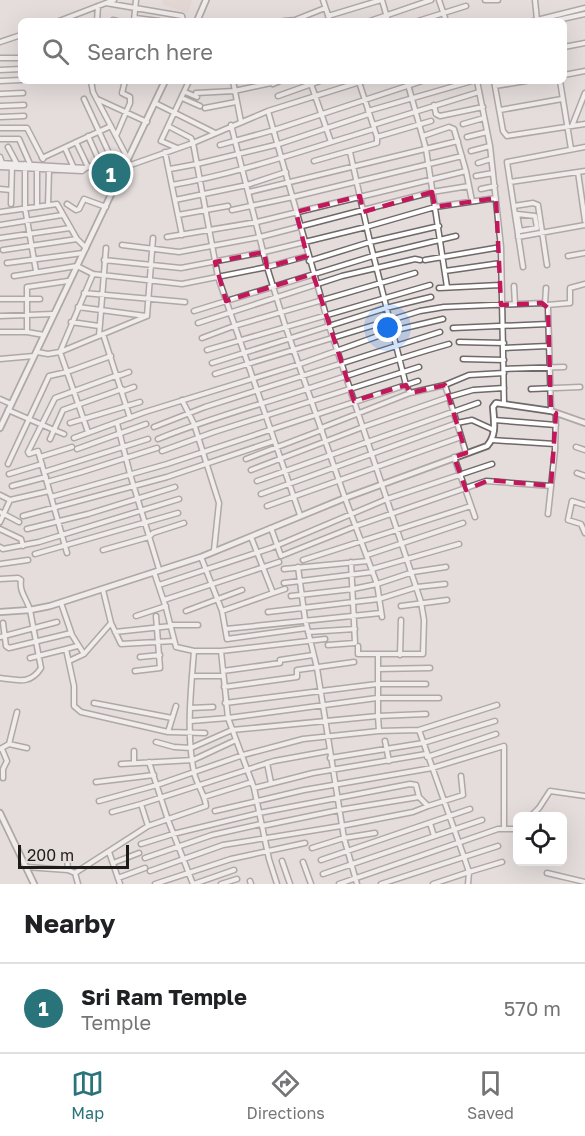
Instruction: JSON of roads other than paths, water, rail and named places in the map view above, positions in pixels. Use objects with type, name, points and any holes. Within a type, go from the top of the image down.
[{"type":"street","points":[[67,18],[114,0]]},
{"type":"street","points":[[134,18],[136,0]]},
{"type":"street","points":[[198,18],[207,0]]},
{"type":"street","points":[[324,0],[328,18]]},
{"type":"street","points":[[331,18],[381,0],[388,18],[431,0]]},
{"type":"street","points":[[439,0],[445,18]]},
{"type":"street","points":[[485,0],[498,0]]},
{"type":"street","points":[[535,0],[536,18]]},
{"type":"street","points":[[106,3],[182,16],[182,18]]},
{"type":"street","points":[[98,6],[98,18]]},
{"type":"street","points":[[426,18],[466,6]]},
{"type":"street","points":[[300,18],[325,8]]},
{"type":"street","points":[[547,18],[585,8]]},
{"type":"street","points":[[567,18],[585,14]]},
{"type":"street","points":[[0,42],[18,36]]},
{"type":"street","points":[[567,46],[585,43]]},
{"type":"street","points":[[0,58],[18,58]]},
{"type":"street","points":[[0,70],[18,69]]},
{"type":"street","points":[[567,74],[585,71]]},
{"type":"street","points":[[0,81],[18,80]]},
{"type":"street","points":[[92,84],[93,92],[129,159]]},
{"type":"street","points":[[116,137],[131,100],[122,93],[124,84]]},
{"type":"street","points":[[0,428],[164,84]]},
{"type":"street","points":[[178,148],[161,141],[188,84]]},
{"type":"street","points":[[233,84],[241,122]]},
{"type":"street","points":[[184,92],[196,95],[234,91],[267,84]]},
{"type":"street","points":[[278,96],[308,84]]},
{"type":"street","points":[[311,84],[331,142]]},
{"type":"street","points":[[0,157],[1,164],[37,167],[87,167],[114,164],[125,167],[268,111],[316,97],[348,84]]},
{"type":"street","points":[[314,161],[377,143],[361,84]]},
{"type":"street","points":[[220,145],[323,114],[404,84]]},
{"type":"street","points":[[407,84],[426,149],[447,287]]},
{"type":"street","points":[[170,169],[279,144],[412,98],[461,84]]},
{"type":"street","points":[[478,84],[490,146],[501,247],[504,403]]},
{"type":"street","points":[[495,84],[503,131],[507,136],[585,124]]},
{"type":"street","points":[[560,84],[570,127],[571,149]]},
{"type":"street","points":[[172,185],[200,180],[282,158],[374,127],[416,110],[479,92]]},
{"type":"street","points":[[0,94],[23,93]]},
{"type":"street","points":[[570,127],[585,93]]},
{"type":"street","points":[[97,98],[147,122]]},
{"type":"street","points":[[182,98],[200,106]]},
{"type":"street","points":[[84,99],[114,164]]},
{"type":"street","points":[[500,110],[562,99]]},
{"type":"street","points":[[205,108],[236,102]]},
{"type":"street","points":[[155,103],[215,133]]},
{"type":"street","points":[[0,106],[24,105]]},
{"type":"street","points":[[434,105],[436,114],[440,116],[483,107]]},
{"type":"street","points":[[268,111],[328,326],[421,602],[424,630],[423,654],[358,654],[358,646]]},
{"type":"street","points":[[0,117],[24,116]]},
{"type":"street","points":[[463,124],[484,118]]},
{"type":"street","points":[[377,137],[430,122]]},
{"type":"street","points":[[226,629],[353,614],[382,615],[377,584],[345,498],[267,267],[231,125]]},
{"type":"street","points":[[42,158],[111,126]]},
{"type":"street","points":[[168,126],[191,138],[193,142],[218,277],[300,515]]},
{"type":"street","points":[[423,136],[451,127],[458,141],[472,201]]},
{"type":"street","points":[[0,128],[27,128],[48,167],[48,205]]},
{"type":"street","points":[[467,137],[487,132]]},
{"type":"street","points":[[88,136],[101,165]]},
{"type":"street","points":[[0,139],[19,139],[27,165],[25,208],[36,271]]},
{"type":"street","points":[[249,192],[458,141]]},
{"type":"street","points":[[76,142],[87,167]]},
{"type":"street","points":[[471,151],[490,146]]},
{"type":"street","points":[[8,147],[13,165],[10,204]]},
{"type":"street","points":[[523,267],[507,165],[509,160],[585,147]]},
{"type":"street","points":[[65,148],[73,166]]},
{"type":"street","points":[[165,152],[182,235]]},
{"type":"street","points":[[350,152],[395,346],[410,393]]},
{"type":"street","points":[[232,210],[462,156]]},
{"type":"street","points":[[478,163],[491,159]]},
{"type":"street","points":[[36,207],[37,167]]},
{"type":"street","points":[[48,167],[82,171],[87,167]]},
{"type":"street","points":[[167,237],[256,222],[466,171]]},
{"type":"street","points":[[510,182],[585,171]]},
{"type":"street","points":[[175,200],[247,185],[286,172]]},
{"type":"street","points":[[578,172],[585,221]]},
{"type":"street","points":[[476,177],[493,173]]},
{"type":"street","points":[[122,245],[179,252],[260,237],[363,212],[432,192],[469,186]]},
{"type":"street","points":[[481,189],[495,186]]},
{"type":"street","points":[[0,189],[11,190]]},
{"type":"street","points":[[104,260],[181,268],[264,252],[435,207],[496,198]]},
{"type":"street","points":[[67,204],[76,210],[79,209],[84,199],[106,207]]},
{"type":"street","points":[[514,206],[533,203],[538,205],[548,265]]},
{"type":"street","points":[[0,212],[57,204],[85,250]]},
{"type":"street","points":[[178,215],[228,206]]},
{"type":"street","points":[[0,225],[62,214]]},
{"type":"street","points":[[516,216],[517,214],[535,216],[537,228],[520,231],[518,226]]},
{"type":"street","points":[[518,237],[585,225]]},
{"type":"street","points":[[14,276],[77,266],[103,276],[182,284],[308,259],[439,226]]},
{"type":"street","points":[[0,238],[70,228]]},
{"type":"street","points":[[194,310],[373,256],[456,236]]},
{"type":"street","points":[[147,316],[153,238]]},
{"type":"street","points":[[3,250],[77,239]]},
{"type":"street","points":[[198,323],[376,267],[501,247]]},
{"type":"street","points":[[106,248],[99,326],[118,375],[130,418]]},
{"type":"street","points":[[7,263],[85,250]]},
{"type":"street","points":[[568,256],[585,253]]},
{"type":"street","points":[[445,272],[501,263]]},
{"type":"street","points":[[202,338],[234,326],[416,273]]},
{"type":"street","points":[[88,432],[60,352],[93,274]]},
{"type":"street","points":[[27,332],[27,286],[68,281]]},
{"type":"street","points":[[207,350],[285,325],[430,285]]},
{"type":"street","points":[[439,288],[500,285]]},
{"type":"street","points":[[514,286],[515,304]]},
{"type":"street","points":[[215,374],[420,311],[444,307],[570,303],[570,288],[585,286]]},
{"type":"street","points":[[546,288],[550,388],[556,425],[548,514]]},
{"type":"street","points":[[84,293],[185,302]]},
{"type":"street","points":[[212,363],[386,308],[431,297]]},
{"type":"street","points":[[0,299],[40,299]]},
{"type":"street","points":[[78,307],[147,316]]},
{"type":"street","points":[[0,316],[53,314]]},
{"type":"street","points":[[0,359],[60,352],[147,316]]},
{"type":"street","points":[[74,438],[182,400],[300,364],[392,331],[443,319]]},
{"type":"street","points":[[71,322],[99,326]]},
{"type":"street","points":[[453,328],[548,324]]},
{"type":"street","points":[[0,332],[27,332],[44,335]]},
{"type":"street","points":[[154,427],[189,412],[440,332]]},
{"type":"street","points":[[459,342],[548,346]]},
{"type":"street","points":[[158,439],[194,424],[449,344]]},
{"type":"street","points":[[8,464],[49,376],[111,356]]},
{"type":"street","points":[[463,359],[504,360]]},
{"type":"street","points":[[12,486],[126,459],[419,367]]},
{"type":"street","points":[[246,459],[410,393],[445,385],[469,375],[564,367]]},
{"type":"street","points":[[67,553],[38,451],[29,454],[28,452],[55,398],[129,372]]},
{"type":"street","points":[[51,496],[204,452],[418,381]]},
{"type":"street","points":[[445,385],[466,453]]},
{"type":"street","points":[[50,439],[63,410],[134,387]]},
{"type":"street","points":[[531,389],[580,387]]},
{"type":"street","points":[[251,470],[449,397],[473,390],[504,388]]},
{"type":"street","points":[[0,399],[11,404]]},
{"type":"street","points":[[182,400],[194,424],[219,503],[214,550]]},
{"type":"street","points":[[70,423],[140,402]]},
{"type":"street","points":[[257,481],[478,403]]},
{"type":"street","points":[[0,612],[30,610],[61,603],[201,557],[300,515],[486,446],[492,440],[494,430],[494,405],[504,403],[553,412],[585,423]]},
{"type":"street","points":[[8,410],[64,434]]},
{"type":"street","points":[[261,494],[457,423],[472,420],[494,430]]},
{"type":"street","points":[[494,420],[556,425]]},
{"type":"street","points":[[117,423],[146,523],[159,585],[176,647],[194,651],[222,651],[325,639]]},
{"type":"street","points":[[39,457],[120,435],[146,424]]},
{"type":"street","points":[[267,506],[461,437]]},
{"type":"street","points":[[44,472],[148,439]]},
{"type":"street","points":[[492,440],[555,444]]},
{"type":"street","points":[[23,516],[208,465],[274,441]]},
{"type":"street","points":[[576,447],[585,450]]},
{"type":"street","points":[[454,457],[475,517]]},
{"type":"street","points":[[9,474],[42,464]]},
{"type":"street","points":[[159,585],[257,553],[387,499],[492,464]]},
{"type":"street","points":[[577,473],[585,476]]},
{"type":"street","points":[[271,528],[281,556],[356,526],[466,490],[489,480],[551,486]]},
{"type":"street","points":[[27,529],[57,520],[86,515],[175,487]]},
{"type":"street","points":[[0,495],[10,500],[49,491]]},
{"type":"street","points":[[0,548],[23,546],[179,499]]},
{"type":"street","points":[[0,522],[2,513],[10,500]]},
{"type":"street","points":[[585,505],[572,501],[568,520],[583,525],[585,533]]},
{"type":"street","points":[[303,560],[471,506]]},
{"type":"street","points":[[2,513],[19,522]]},
{"type":"street","points":[[35,555],[178,513]]},
{"type":"street","points":[[103,550],[149,537],[153,533],[184,523]]},
{"type":"street","points":[[367,555],[463,523]]},
{"type":"street","points":[[0,529],[21,539],[23,546]]},
{"type":"street","points":[[251,537],[273,594]]},
{"type":"street","points":[[284,583],[372,571],[407,558],[459,544]]},
{"type":"street","points":[[201,557],[208,570],[222,611],[227,639],[307,630],[355,629]]},
{"type":"street","points":[[0,564],[28,560]]},
{"type":"street","points":[[284,569],[368,561]]},
{"type":"street","points":[[164,600],[279,562]]},
{"type":"street","points":[[328,645],[355,643],[351,562]]},
{"type":"street","points":[[298,567],[307,630],[317,668],[341,826],[356,881]]},
{"type":"street","points":[[291,596],[353,589],[377,584],[412,572],[446,567]]},
{"type":"street","points":[[0,579],[20,579],[20,590],[28,601],[38,642],[41,668],[35,678],[27,680],[0,678]]},
{"type":"street","points":[[268,612],[379,598],[417,586],[445,584]]},
{"type":"street","points":[[222,611],[285,589]]},
{"type":"street","points":[[103,590],[111,623],[121,644],[174,640]]},
{"type":"street","points":[[186,611],[242,590]]},
{"type":"street","points":[[401,606],[447,600]]},
{"type":"street","points":[[61,603],[71,633],[84,654]]},
{"type":"street","points":[[136,616],[165,606]]},
{"type":"street","points":[[135,671],[158,669],[160,666],[156,616]]},
{"type":"street","points":[[400,655],[401,620]]},
{"type":"street","points":[[2,637],[57,622]]},
{"type":"street","points":[[3,623],[2,637],[9,648],[71,633]]},
{"type":"street","points":[[69,661],[84,654],[111,623]]},
{"type":"street","points":[[115,632],[171,625],[198,625]]},
{"type":"street","points":[[30,658],[77,646]]},
{"type":"street","points":[[66,649],[74,686],[73,701],[77,710],[127,724],[168,732],[206,733]]},
{"type":"street","points":[[75,873],[148,826],[205,808],[204,797],[194,773],[191,748],[190,708],[194,651]]},
{"type":"street","points":[[222,651],[228,718],[254,788],[267,851],[278,884]]},
{"type":"street","points":[[140,657],[160,655]]},
{"type":"street","points":[[192,676],[223,674],[280,663],[280,660],[314,655]]},
{"type":"street","points":[[378,655],[379,731]]},
{"type":"street","points":[[224,687],[297,678],[297,670],[354,662]]},
{"type":"street","points":[[378,669],[430,668]]},
{"type":"street","points":[[225,703],[377,684],[426,684]]},
{"type":"street","points":[[191,721],[377,698],[439,698]]},
{"type":"street","points":[[94,703],[172,718]]},
{"type":"street","points":[[99,801],[157,785],[243,755],[303,739],[379,731],[419,730],[497,705]]},
{"type":"street","points":[[168,732],[176,706]]},
{"type":"street","points":[[190,708],[213,707]]},
{"type":"street","points":[[9,744],[16,712]]},
{"type":"street","points":[[156,742],[174,747],[191,748],[232,730],[378,716],[426,714]]},
{"type":"street","points":[[330,758],[423,743],[495,721]]},
{"type":"street","points":[[419,730],[460,843],[469,872],[468,884]]},
{"type":"street","points":[[254,788],[332,770],[427,756],[496,734]]},
{"type":"street","points":[[121,764],[193,760],[236,741]]},
{"type":"street","points":[[385,741],[388,761]]},
{"type":"street","points":[[3,778],[3,769],[7,761],[1,749],[9,744],[27,748]]},
{"type":"street","points":[[216,811],[335,785],[432,768],[504,746],[504,828]]},
{"type":"street","points":[[134,751],[134,763]]},
{"type":"street","points":[[112,812],[267,763],[329,751]]},
{"type":"street","points":[[149,762],[173,834],[193,884],[234,870]]},
{"type":"street","points":[[267,763],[271,783]]},
{"type":"street","points":[[96,783],[154,775]]},
{"type":"street","points":[[118,878],[184,860],[223,845],[413,812],[463,795],[461,776]]},
{"type":"street","points":[[204,797],[252,782]]},
{"type":"street","points":[[141,844],[259,813],[413,784],[417,788],[419,797],[428,806]]},
{"type":"street","points":[[535,812],[550,791],[585,796]]},
{"type":"street","points":[[145,858],[212,835],[419,797]]},
{"type":"street","points":[[141,804],[148,826]]},
{"type":"street","points":[[321,860],[470,809]]},
{"type":"street","points":[[0,813],[34,884]]},
{"type":"street","points":[[323,874],[482,820]]},
{"type":"street","points":[[430,823],[434,836]]},
{"type":"street","points":[[339,884],[356,881],[504,828],[513,829]]},
{"type":"street","points":[[312,848],[344,838],[375,833]]},
{"type":"street","points":[[154,884],[231,859],[305,843]]},
{"type":"street","points":[[381,884],[498,846]]},
{"type":"street","points":[[109,852],[120,884]]},
{"type":"street","points":[[113,862],[139,853]]},
{"type":"street","points":[[67,856],[68,870]]},
{"type":"street","points":[[282,861],[290,884]]},
{"type":"street","points":[[303,862],[311,884]]},
{"type":"street","points":[[433,884],[502,862]]},
{"type":"street","points":[[25,867],[68,870],[75,873]]},
{"type":"street","points":[[75,873],[78,884]]},
{"type":"street","points":[[547,873],[585,882]]},
{"type":"street","points":[[221,884],[237,879]]},
{"type":"place","name":"Sri Ram Temple","points":[[111,173]]}]
